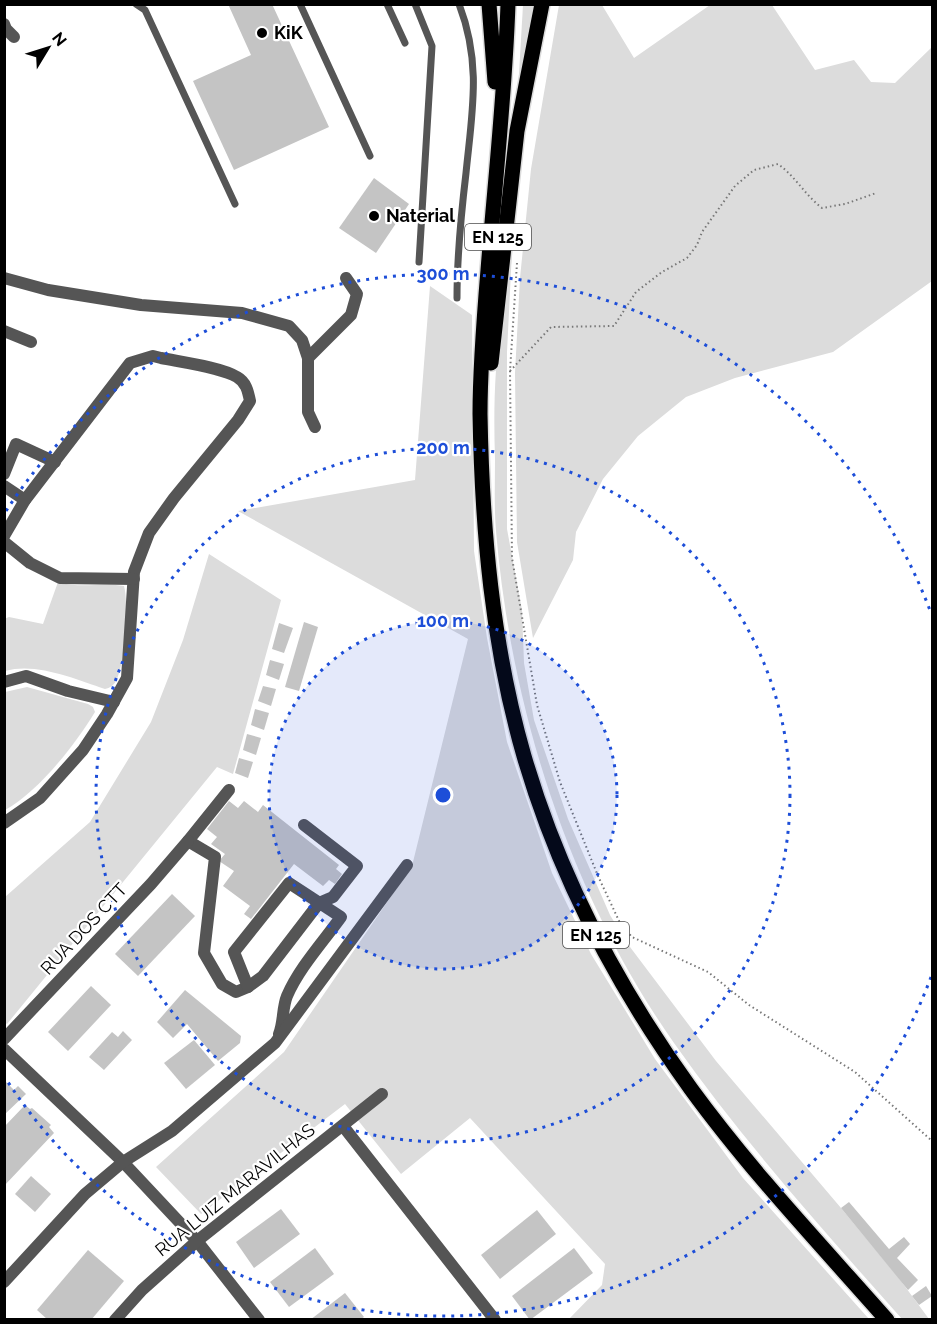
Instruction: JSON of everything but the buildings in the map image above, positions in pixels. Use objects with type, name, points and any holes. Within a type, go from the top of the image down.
[{"type":"main road","points":[[483,413],[482,258],[493,128],[495,72],[489,4]]},
{"type":"main road","name":"EN 125","points":[[508,4],[485,310],[483,470],[485,532],[491,591],[506,679],[524,754],[542,812],[589,922],[655,1038],[692,1091],[744,1156],[887,1320]]},
{"type":"main road","name":"EN 125","points":[[483,413],[506,146],[514,4]]},
{"type":"main road","points":[[483,413],[517,131],[542,4]]},
{"type":"street","points":[[4,24],[14,37]]},
{"type":"street","points":[[4,278],[48,290],[141,305],[242,313],[289,326],[302,340],[308,358],[308,412],[315,427]]},
{"type":"street","points":[[308,358],[351,315],[357,294],[346,279]]},
{"type":"street","points":[[4,332],[31,342]]},
{"type":"street","points":[[4,536],[25,500],[130,363],[153,356],[227,372],[238,377],[248,389],[250,401],[238,420],[174,498],[149,533],[134,572],[127,678],[114,702],[83,750],[40,798],[4,823]]},
{"type":"street","points":[[4,474],[16,444],[55,462]]},
{"type":"street","points":[[4,486],[25,500]]},
{"type":"street","points":[[4,542],[30,563],[60,578],[134,579]]},
{"type":"street","points":[[4,682],[26,676],[68,691],[114,702]]},
{"type":"street","name":"RUA DOS CTT","points":[[4,1040],[151,884],[229,790]]},
{"type":"street","points":[[188,841],[215,857],[204,953],[222,984],[236,992],[249,987],[263,976],[319,903],[333,897],[357,866],[304,825]]},
{"type":"street","points":[[4,1282],[85,1194],[123,1162],[172,1131],[275,1043],[407,866]]},
{"type":"street","points":[[249,987],[234,952],[289,883],[341,917],[296,980],[286,999],[283,1023],[275,1043]]},
{"type":"street","points":[[4,1049],[123,1162],[197,1241],[259,1320]]},
{"type":"street","name":"RUA LUIZ MARAVILHAS","points":[[115,1320],[142,1290],[197,1241],[382,1094]]},
{"type":"street","points":[[343,1126],[495,1320]]},
{"type":"lane","points":[[136,4],[145,10],[235,204]]},
{"type":"lane","points":[[300,4],[370,156]]},
{"type":"lane","points":[[387,4],[405,43]]},
{"type":"lane","points":[[414,4],[432,46],[418,261]]},
{"type":"lane","points":[[457,298],[460,225],[475,93],[470,40],[459,4]]},
{"type":"path","points":[[510,371],[551,327],[614,326],[636,292],[662,272],[687,258],[697,245],[702,232],[735,186],[754,170],[778,164],[790,173],[808,197],[822,208],[845,204],[876,193]]},
{"type":"path","points":[[517,261],[510,371],[512,558],[537,705],[560,782],[598,876],[620,923],[632,937],[708,972],[748,1005],[855,1072],[933,1141]]},
{"type":"shaded area","points":[[523,5],[536,5],[518,91]]},
{"type":"shaded area","points":[[559,5],[602,5],[634,58],[710,5],[772,5],[815,70],[854,60],[871,82],[895,83],[932,47],[932,281],[833,352],[735,378],[686,397],[638,436],[603,479],[576,532],[573,560],[533,638],[517,542],[515,373],[520,278],[531,169]]},
{"type":"shaded area","points":[[512,251],[507,352],[507,529],[522,610],[524,663],[534,720],[568,819],[610,915],[627,943],[716,1061],[898,1277],[929,1319],[902,1319],[784,1184],[700,1079],[637,986],[604,926],[576,863],[531,733],[504,598],[496,531],[495,381]]},
{"type":"shaded area","points":[[430,286],[472,315],[474,551],[487,638],[507,742],[552,873],[591,954],[655,1059],[743,1178],[869,1319],[569,1319],[602,1285],[605,1264],[470,1118],[401,1174],[345,1104],[201,1214],[156,1167],[284,1052],[412,866],[468,639],[238,511],[415,480]]},
{"type":"shaded area","points":[[209,554],[281,600],[233,774],[217,767],[7,1024],[4,1022],[5,897],[90,822],[151,722],[183,640]]},
{"type":"shaded area","points":[[58,582],[76,585],[124,586],[126,606],[122,662],[115,682],[109,688],[105,689],[42,670],[5,671],[4,619],[9,617],[43,624]]},
{"type":"shaded area","points":[[27,687],[88,704],[95,712],[55,767],[30,792],[5,810],[5,692]]},
{"type":"place","name":"KiK","points":[[262,33]]},
{"type":"place","name":"Naterial","points":[[374,216]]}]
